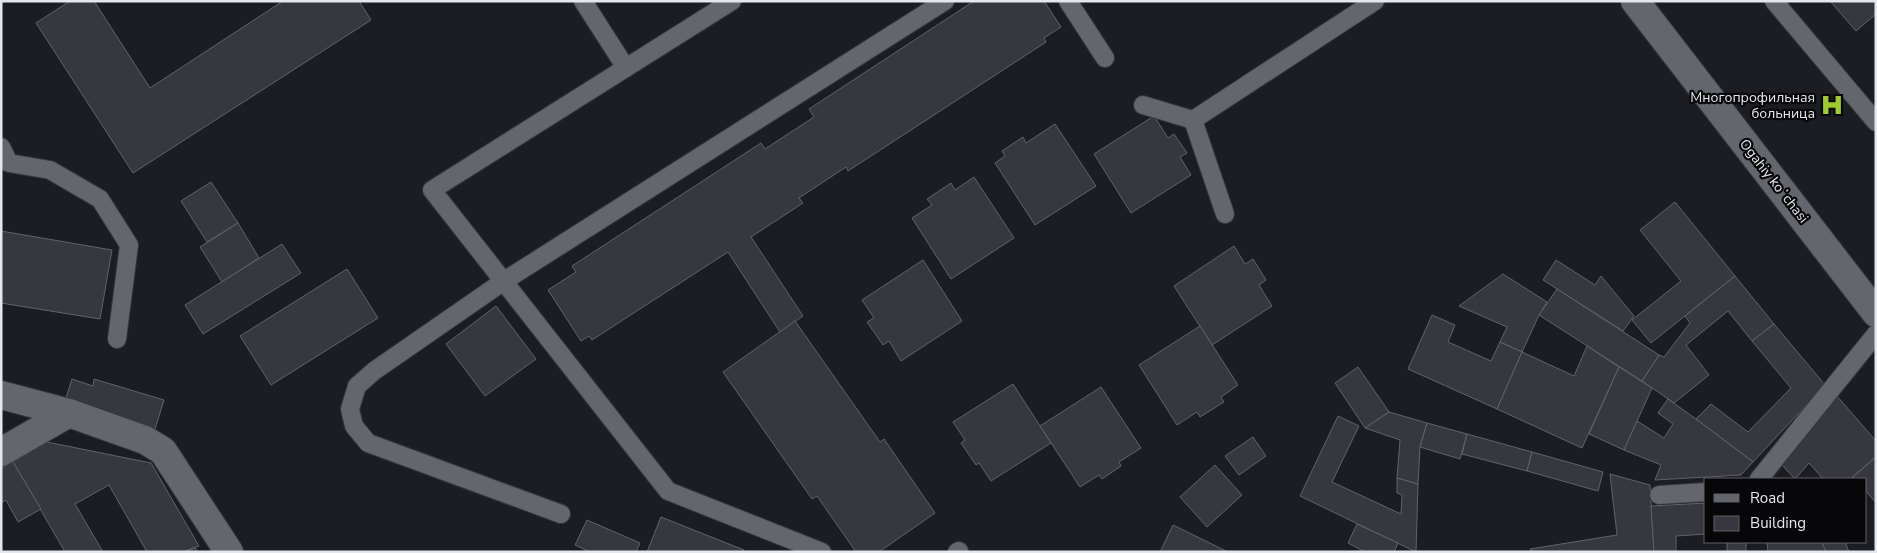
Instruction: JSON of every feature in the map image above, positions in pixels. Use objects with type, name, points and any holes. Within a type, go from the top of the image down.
[{"type":"street","name":"Ogahiy koʻchasi","points":[[1635,1],[1876,313]]},
{"type":"street","points":[[1,394],[69,413],[145,440],[163,451],[229,552]]},
{"type":"street","points":[[1,452],[69,413]]},
{"type":"lane","points":[[583,1],[626,68]]},
{"type":"lane","points":[[732,1],[432,190],[668,491],[822,552]]},
{"type":"lane","points":[[561,514],[368,443],[354,426],[350,409],[357,386],[374,371],[504,281],[945,1]]},
{"type":"lane","points":[[1068,1],[1106,58]]},
{"type":"lane","points":[[1143,105],[1193,120],[1375,1]]},
{"type":"lane","points":[[1774,1],[1876,122]]},
{"type":"lane","points":[[1193,120],[1225,214]]},
{"type":"lane","points":[[1,146],[5,162],[50,170],[100,199],[130,245],[117,339]]},
{"type":"lane","points":[[1759,478],[1876,334]]},
{"type":"lane","points":[[1659,495],[1704,492]]},
{"type":"building","points":[[70,1],[94,1],[150,88],[283,1],[359,1],[371,20],[133,173],[36,23]]},
{"type":"building","points":[[974,1],[1044,1],[1061,27],[1044,38],[1046,42],[848,171],[846,167],[799,198],[803,203],[751,237],[803,316],[780,332],[728,252],[592,340],[589,336],[581,341],[548,290],[576,272],[572,266],[761,143],[765,149],[814,117],[809,109]]},
{"type":"building","points":[[1830,1],[1876,1],[1876,14],[1856,31]]},
{"type":"building","points":[[1154,116],[1168,138],[1174,134],[1187,153],[1180,157],[1191,175],[1131,213],[1094,154]]},
{"type":"building","points":[[1055,124],[1096,186],[1035,225],[995,163],[1005,156],[1002,151],[1023,137],[1026,143]]},
{"type":"building","points":[[974,177],[1014,238],[951,279],[912,218],[932,205],[927,199],[951,183],[955,190]]},
{"type":"building","points":[[211,182],[238,223],[207,242],[181,201]]},
{"type":"building","points":[[1675,202],[1735,276],[1651,343],[1632,320],[1681,281],[1640,230]]},
{"type":"building","points":[[238,223],[259,258],[222,282],[200,247]]},
{"type":"building","points":[[1,231],[112,250],[100,319],[1,303]]},
{"type":"building","points":[[282,244],[301,273],[203,334],[185,305]]},
{"type":"building","points":[[1234,246],[1245,264],[1253,259],[1266,280],[1259,285],[1272,306],[1212,345],[1174,286]]},
{"type":"building","points":[[923,260],[962,321],[901,361],[889,341],[883,345],[867,322],[874,318],[862,300]]},
{"type":"building","points":[[1556,260],[1595,285],[1601,276],[1634,316],[1623,331],[1543,280]]},
{"type":"building","points":[[347,269],[378,318],[271,385],[240,336]]},
{"type":"building","points":[[1503,274],[1547,302],[1522,352],[1500,342],[1507,327],[1459,306]]},
{"type":"building","points":[[1735,276],[1774,324],[1752,341],[1728,311],[1686,345],[1709,375],[1674,403],[1642,381],[1659,355],[1664,357],[1690,323],[1685,316]]},
{"type":"building","points":[[1557,289],[1659,355],[1642,381],[1539,315]]},
{"type":"building","points":[[496,306],[536,359],[485,396],[446,344]]},
{"type":"building","points":[[1432,315],[1455,325],[1448,342],[1491,361],[1500,342],[1522,352],[1497,409],[1408,369]]},
{"type":"building","points":[[795,321],[880,442],[884,439],[935,513],[879,552],[856,552],[817,496],[812,499],[723,372]]},
{"type":"building","points":[[1774,324],[1825,385],[1753,462],[1696,419],[1711,404],[1748,432],[1791,388],[1752,341]]},
{"type":"building","points":[[1200,326],[1238,385],[1221,397],[1224,402],[1200,417],[1197,412],[1177,425],[1139,365]]},
{"type":"building","points":[[1587,346],[1619,367],[1582,448],[1497,409],[1522,352],[1574,376]]},
{"type":"building","points":[[1358,367],[1389,412],[1365,428],[1335,383]]},
{"type":"building","points":[[1619,367],[1652,388],[1624,450],[1589,434]]},
{"type":"building","points":[[72,379],[93,386],[94,379],[164,400],[155,429],[65,401]]},
{"type":"building","points":[[1013,384],[1051,443],[991,481],[979,463],[976,465],[961,443],[965,440],[953,422]]},
{"type":"building","points":[[1101,387],[1141,448],[1119,462],[1121,466],[1102,479],[1099,475],[1080,487],[1040,426]]},
{"type":"building","points":[[1836,395],[1876,441],[1876,457],[1851,478],[1822,478],[1809,463],[1794,478],[1781,464]]},
{"type":"building","points":[[1668,399],[1753,462],[1741,475],[1655,480],[1661,465],[1624,450],[1637,421],[1664,438],[1673,424],[1658,413]]},
{"type":"building","points":[[1389,412],[1427,423],[1420,447],[1418,484],[1397,478],[1400,440],[1365,428]]},
{"type":"building","points":[[1338,416],[1359,426],[1332,482],[1401,514],[1402,495],[1397,493],[1397,478],[1418,484],[1416,552],[1300,496]]},
{"type":"building","points":[[1427,423],[1467,434],[1460,459],[1420,447]]},
{"type":"building","points":[[1467,434],[1532,452],[1527,471],[1462,454]]},
{"type":"building","points":[[1253,437],[1266,456],[1239,475],[1225,456]]},
{"type":"building","points":[[47,442],[151,463],[199,546],[182,552],[147,552],[109,485],[75,504],[103,552],[65,552],[13,462]]},
{"type":"building","points":[[1532,452],[1603,472],[1598,491],[1527,471]]},
{"type":"building","points":[[1876,457],[1876,503],[1867,492],[1867,478],[1853,477]]},
{"type":"building","points":[[13,462],[41,509],[18,522],[6,500],[1,503],[1,468]]},
{"type":"building","points":[[1215,465],[1242,495],[1207,527],[1180,497]]},
{"type":"building","points":[[1610,474],[1650,485],[1654,552],[1531,552],[1530,549],[1617,535]]},
{"type":"building","points":[[1704,503],[1704,534],[1676,536],[1676,552],[1654,552],[1651,506]]},
{"type":"building","points":[[661,517],[744,550],[743,552],[647,552]]},
{"type":"building","points":[[587,520],[640,543],[636,552],[590,552],[575,545]]},
{"type":"building","points":[[1357,524],[1398,543],[1394,552],[1365,552],[1348,543]]},
{"type":"building","points":[[1173,525],[1228,552],[1160,552]]},
{"type":"building","points":[[1727,543],[1746,543],[1746,551],[1727,552]]},
{"type":"building","points":[[1767,543],[1822,543],[1826,552],[1768,552]]},
{"type":"building","points":[[1822,543],[1845,543],[1849,552],[1826,552]]},
{"type":"building","points":[[195,548],[198,552],[182,552]]},
{"type":"place","name":"Многопрофильная больница","points":[[1832,105]]}]
